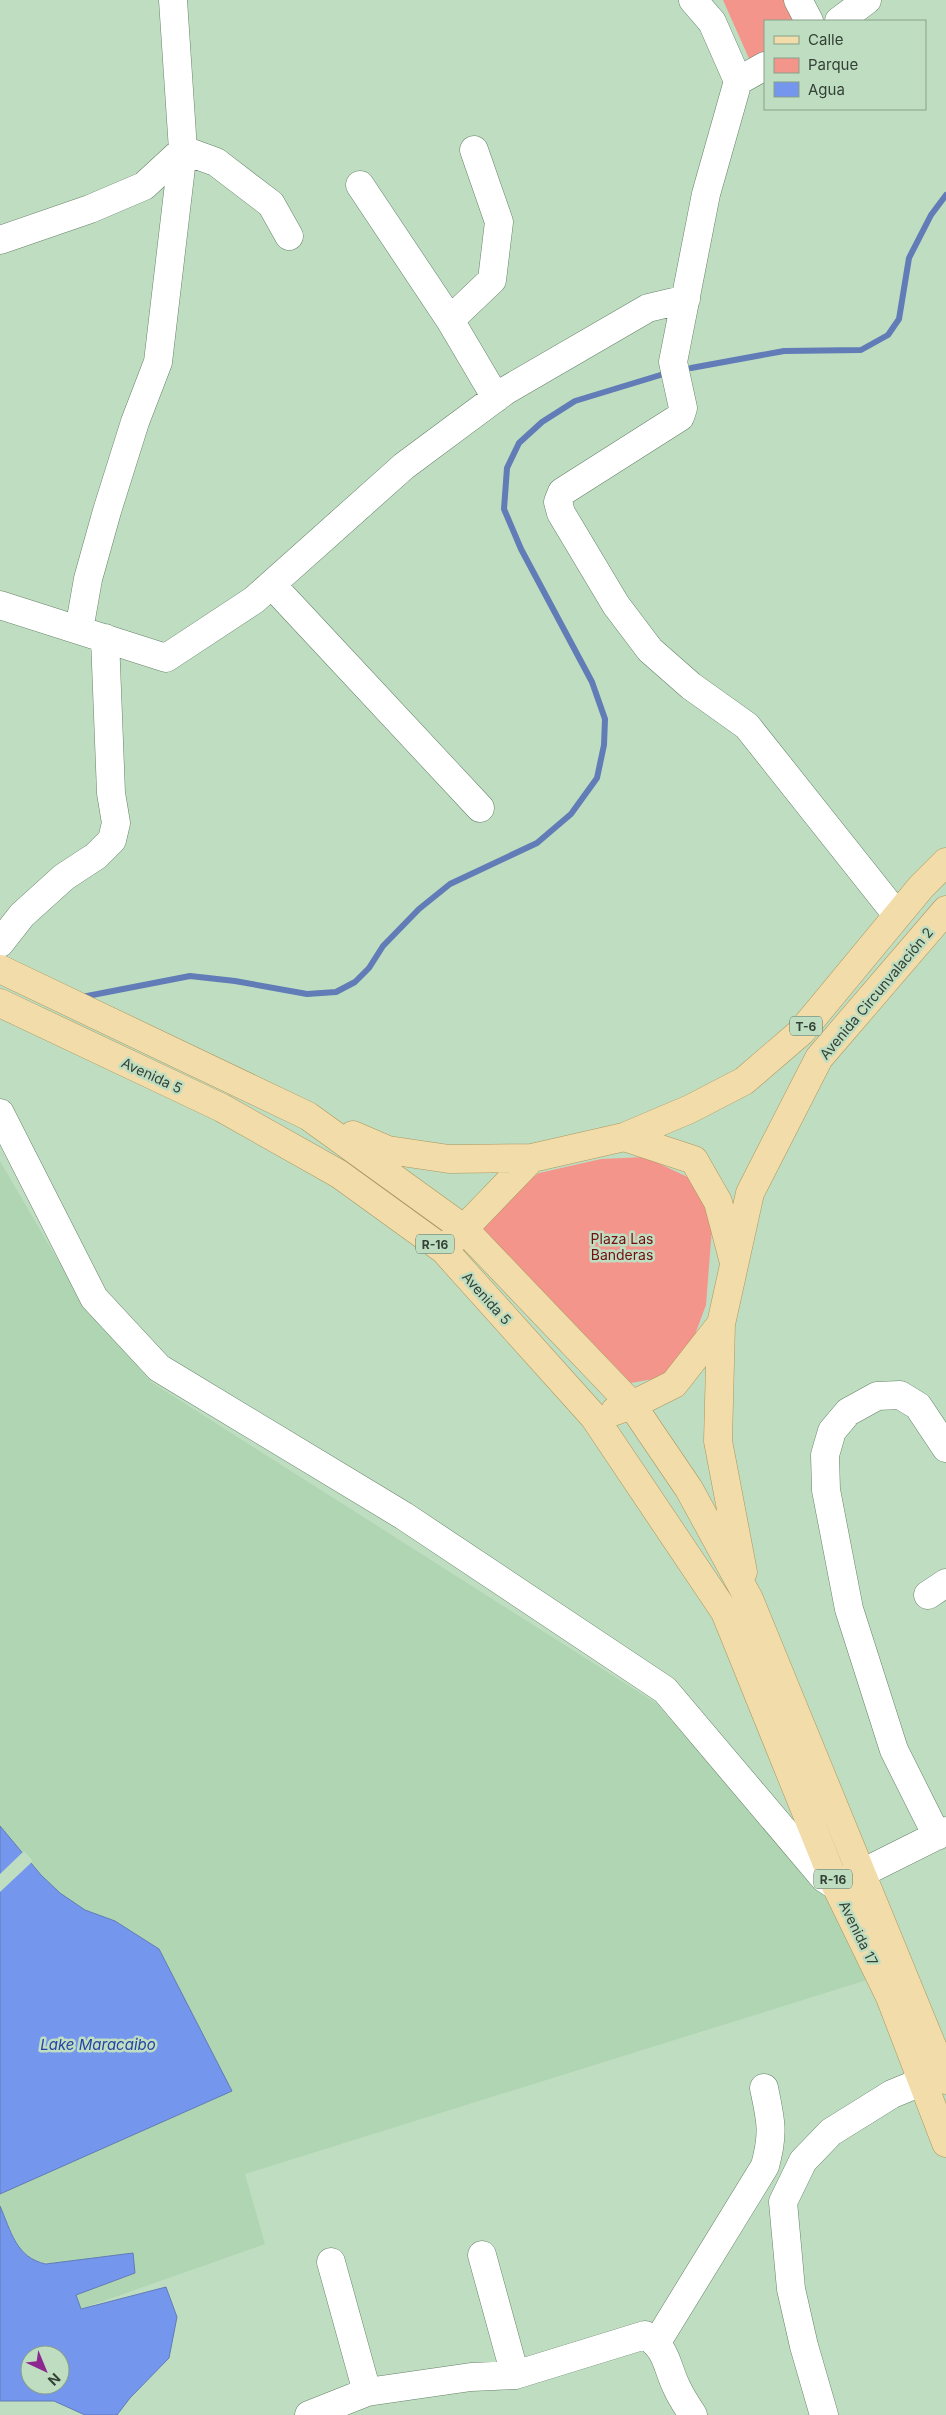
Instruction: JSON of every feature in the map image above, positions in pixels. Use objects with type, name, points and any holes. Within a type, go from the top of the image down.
[{"type":"main road","name":"T-6","points":[[532,1158],[624,1136],[690,1109],[744,1081],[801,1032],[921,886],[946,862]]},
{"type":"main road","name":"Avenida Circunvalación 2","points":[[749,1599],[718,1441],[721,1324],[750,1193],[820,1058],[946,910]]},
{"type":"main road","name":"R-16","points":[[0,969],[308,1116],[463,1228],[632,1405],[689,1489],[749,1599]]},
{"type":"main road","name":"Avenida 5","points":[[9,1008],[222,1108],[339,1174],[444,1250],[594,1417],[725,1612]]},
{"type":"main road","points":[[308,1116],[388,1150],[449,1159],[532,1158]]},
{"type":"main road","points":[[624,1136],[694,1160],[718,1202],[734,1263]]},
{"type":"main road","points":[[444,1250],[532,1158]]},
{"type":"main road","name":"T-6","points":[[594,1417],[632,1405],[674,1384],[721,1324]]},
{"type":"main road","name":"Avenida 17","points":[[749,1599],[861,1873],[937,2078],[946,2143]]},
{"type":"main road","name":"Avenida 17","points":[[725,1612],[836,1886],[890,1997],[937,2078]]},
{"type":"street","points":[[79,630],[88,579],[107,512],[135,422],[158,362],[183,150],[173,0]]},
{"type":"street","points":[[693,0],[712,22],[738,81],[706,194],[673,362],[683,408],[680,417],[562,492],[558,502],[561,513],[616,605],[650,650],[691,686],[747,726],[897,915]]},
{"type":"street","points":[[798,0],[808,20]]},
{"type":"street","points":[[840,20],[867,0]]},
{"type":"street","points":[[738,81],[764,67]]},
{"type":"street","points":[[183,150],[216,162],[271,204],[289,236]]},
{"type":"street","points":[[0,240],[90,209],[144,186],[183,150]]},
{"type":"street","points":[[450,320],[492,280],[499,222],[474,150]]},
{"type":"street","points":[[360,185],[450,320],[496,398]]},
{"type":"street","points":[[0,605],[166,658],[254,600],[404,466],[496,398],[648,308],[686,298]]},
{"type":"street","points":[[272,585],[480,808]]},
{"type":"street","points":[[0,943],[11,910],[96,856],[112,840],[116,823],[111,793],[105,638]]},
{"type":"street","points":[[0,1113],[94,1298],[159,1368],[404,1516],[665,1690],[824,1878],[836,1886],[942,1834],[894,1750],[849,1609],[826,1490],[825,1455],[832,1431],[848,1412],[877,1396],[900,1395],[918,1406],[946,1448]]},
{"type":"street","points":[[824,2415],[791,2289],[783,2202],[803,2161],[830,2132],[892,2094],[937,2078]]},
{"type":"street","points":[[657,2342],[765,2166],[771,2142],[772,2124],[764,2088]]},
{"type":"street","points":[[482,2255],[515,2375]]},
{"type":"street","points":[[331,2262],[367,2392]]},
{"type":"street","points":[[310,2415],[367,2392],[471,2377],[515,2375],[645,2335],[657,2342],[676,2387],[693,2415]]},
{"type":"shaded area","points":[[0,1161],[81,1300],[151,1382],[656,1703],[839,1910],[867,1980],[245,2174],[265,2244],[81,2309],[76,2295],[135,2273],[33,2261],[19,2249],[0,2206],[0,2194],[231,2091],[159,1949],[115,1921],[85,1910],[60,1893],[41,1875],[0,1826]]},
{"type":"green space","points":[[723,0],[790,0],[800,20],[764,20],[764,56],[751,63]]},
{"type":"green space","name":"Plaza Las Banderas","points":[[645,1157],[692,1179],[713,1215],[706,1305],[690,1348],[664,1377],[631,1383],[480,1226],[527,1181],[539,1173],[601,1159]]},
{"type":"water","name":"Lake Maracaibo","points":[[0,1826],[41,1875],[60,1893],[85,1910],[115,1921],[159,1949],[232,2091],[0,2194]]},
{"type":"water","points":[[0,2206],[11,2234],[21,2250],[36,2261],[46,2264],[133,2253],[135,2273],[76,2295],[81,2309],[166,2287],[177,2317],[169,2358],[130,2398],[117,2415],[85,2415],[54,2401],[0,2401]]},
{"type":"pier","points":[[24,1851],[33,1861],[0,1892],[0,1874]]},
{"type":"waterway","points":[[691,368],[784,351],[861,350],[888,335],[899,319],[909,258],[931,215],[946,195]]},
{"type":"waterway","points":[[82,997],[190,976],[235,981],[307,994],[336,992],[355,982],[369,968],[383,946],[419,909],[450,884],[537,843],[571,814],[597,778],[604,745],[605,719],[592,682],[521,549],[504,509],[507,468],[519,443],[542,422],[575,401],[667,373]]}]
